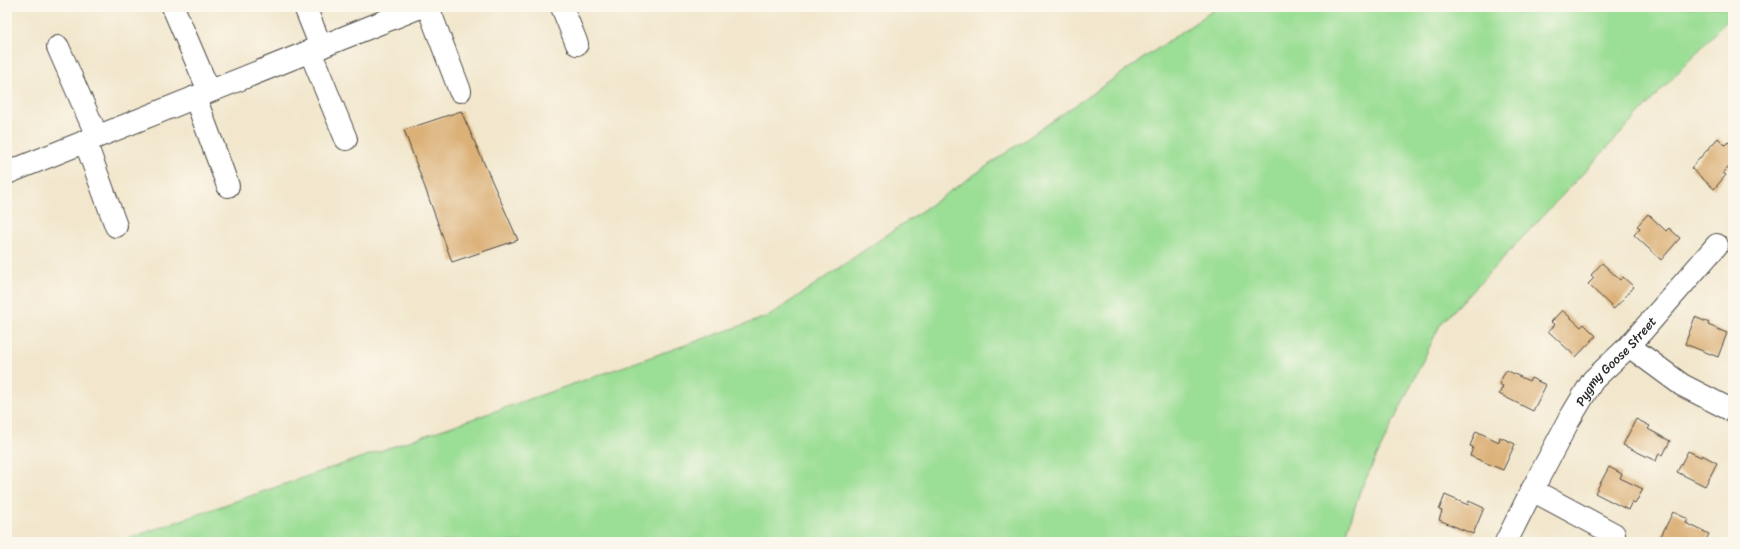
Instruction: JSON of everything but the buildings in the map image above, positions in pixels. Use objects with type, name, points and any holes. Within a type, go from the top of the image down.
[{"type":"street","points":[[173,7],[202,94],[228,186]]},
{"type":"street","points":[[305,7],[315,49],[346,139]]},
{"type":"street","points":[[7,173],[420,7]]},
{"type":"street","points":[[428,7],[460,91]]},
{"type":"street","points":[[562,7],[577,44]]},
{"type":"street","points":[[58,47],[91,139],[116,226]]},
{"type":"street","name":"Pygmy Goose Street","points":[[1506,542],[1569,420],[1593,380],[1629,346],[1718,245]]},
{"type":"street","points":[[1629,346],[1682,385],[1733,411]]},
{"type":"street","points":[[1532,490],[1614,534]]},
{"type":"green space","points":[[1218,7],[1733,7],[1733,14],[1440,325],[1360,491],[1344,542],[118,542],[769,316]]}]
